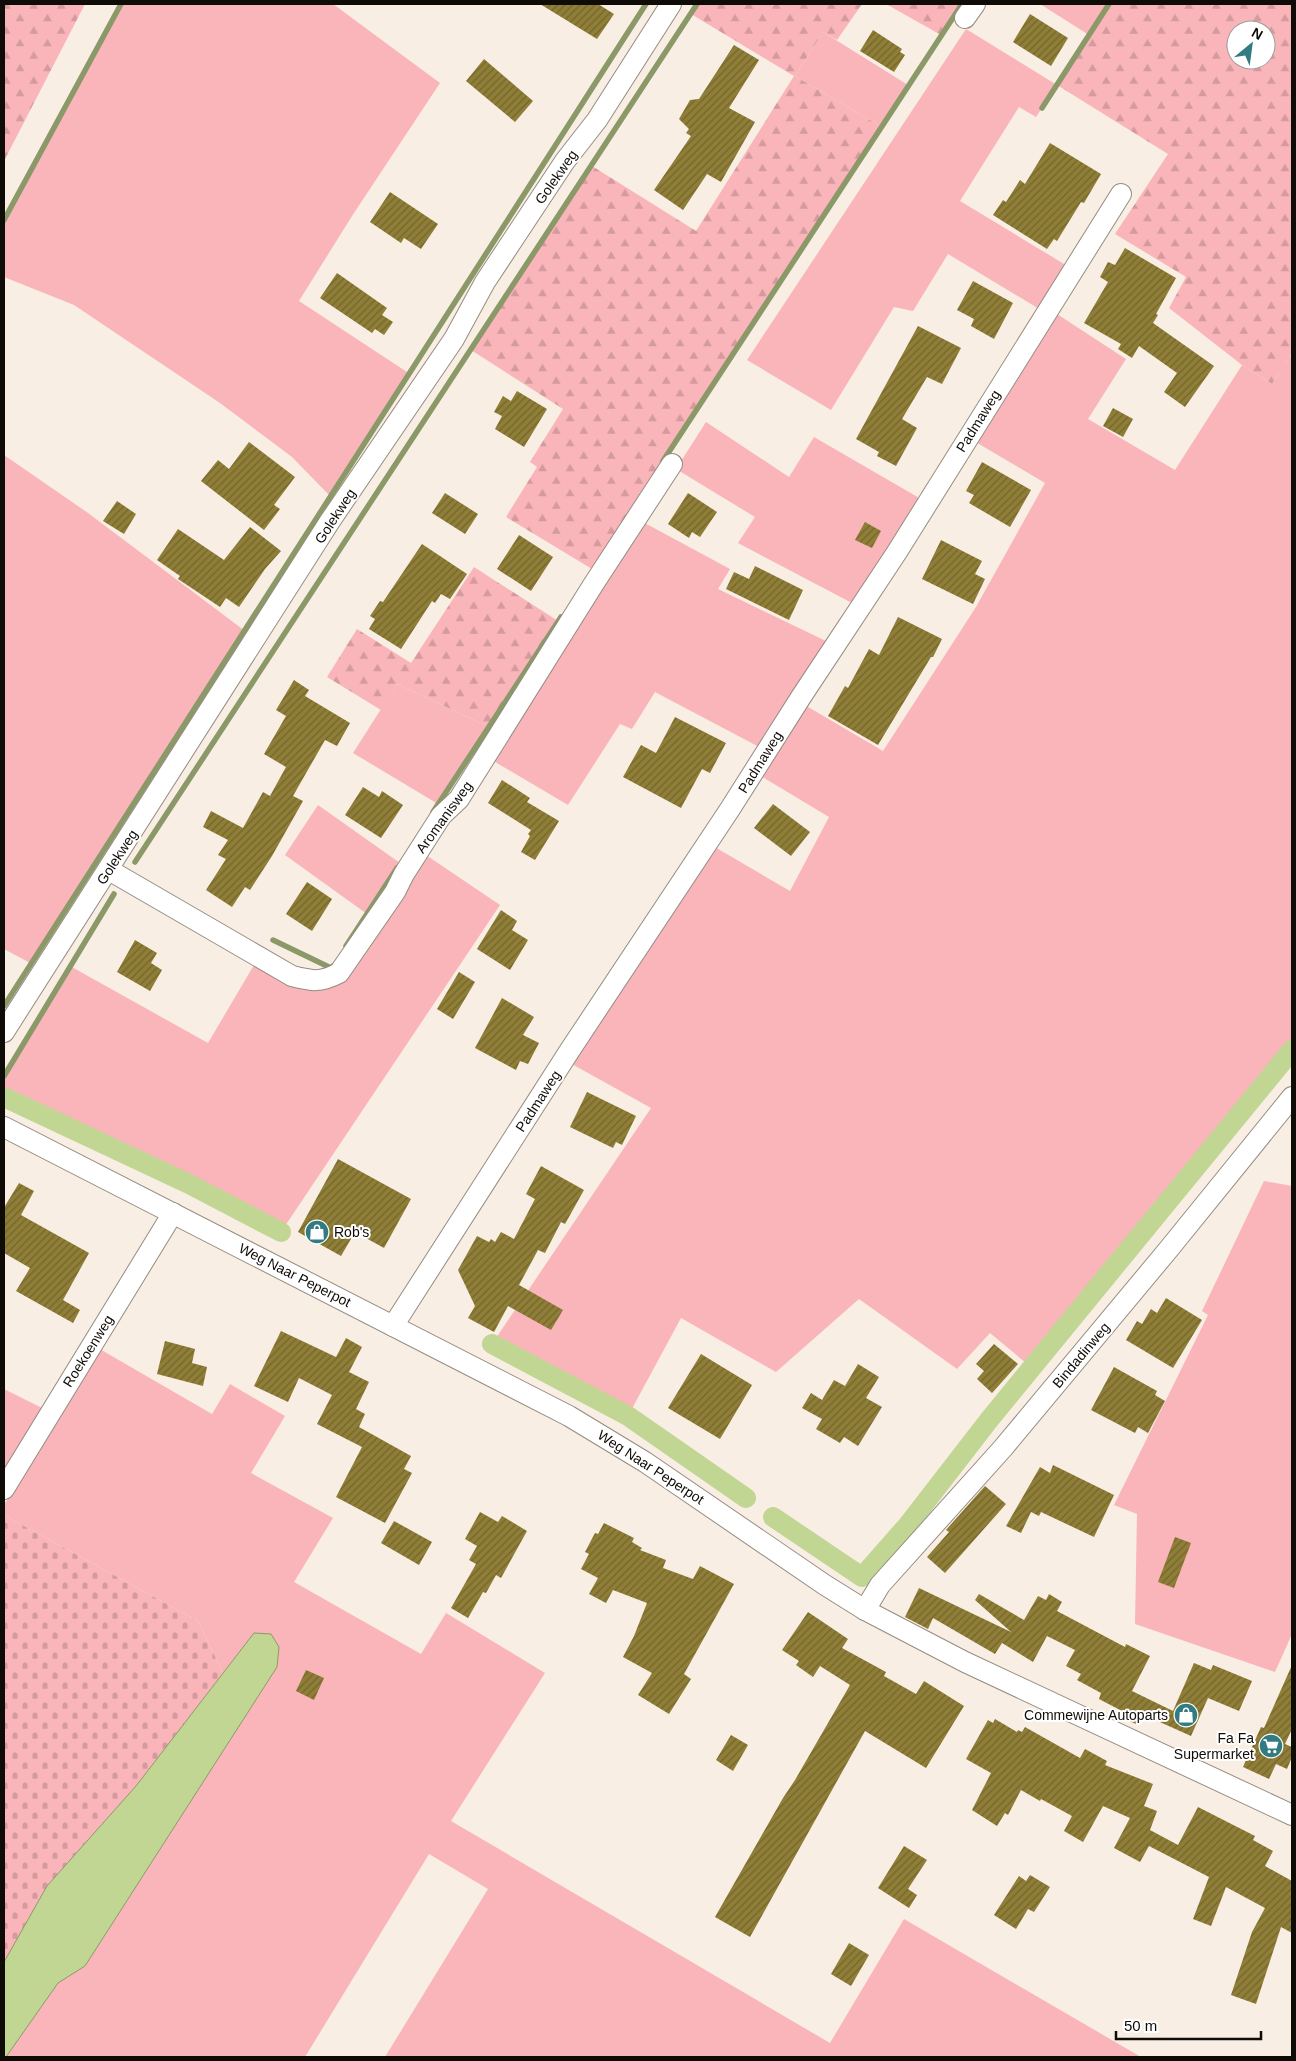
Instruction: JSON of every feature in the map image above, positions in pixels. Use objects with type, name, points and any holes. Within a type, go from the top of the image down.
[{"type":"street","name":"Golekweg","points":[[4,1032],[330,521],[454,339],[485,282],[565,161],[597,120],[671,4]]},
{"type":"street","name":"Padmaweg","points":[[394,1326],[570,1050],[730,810],[801,697],[897,552],[1121,194]]},
{"type":"street","name":"Aromanisweg","points":[[108,870],[292,976],[310,981],[325,980],[339,973],[396,892],[404,874],[441,816],[459,799],[593,585],[672,464]]},
{"type":"street","name":"Bindadinweg","points":[[865,1610],[880,1585],[1003,1448],[1168,1250],[1292,1097]]},
{"type":"street","name":"Weg Naar Peperpot","points":[[4,1127],[569,1416],[645,1462],[825,1585],[865,1610],[965,1662],[1292,1815]]},
{"type":"street","name":"Roekoenweg","points":[[4,1489],[173,1213]]},
{"type":"green space","points":[[4,4],[85,4],[4,161]]},
{"type":"green space","points":[[121,4],[333,4],[440,83],[352,216],[299,301],[410,374],[331,497],[292,457],[220,403],[74,305],[4,277],[4,220]]},
{"type":"green space","points":[[697,4],[862,4],[837,40],[823,32],[795,76],[882,127],[592,569],[506,517],[537,467],[530,462],[563,409],[471,350],[592,166],[696,231],[794,76],[691,14]]},
{"type":"green space","points":[[886,4],[962,4],[941,35]]},
{"type":"green space","points":[[1040,4],[1109,4],[1089,35]]},
{"type":"green space","points":[[1109,4],[1292,4],[1292,353],[1272,384],[1242,365],[1169,308],[1186,277],[1115,234],[1168,154],[1057,85]]},
{"type":"green space","points":[[966,29],[1057,85],[1036,117],[1019,107],[960,201],[1069,267],[1041,310],[948,254],[913,311],[894,307],[831,410],[747,360]]},
{"type":"green space","points":[[823,32],[908,85],[882,127],[795,76]]},
{"type":"green space","points":[[1057,314],[1126,359],[1088,419],[1175,470],[1242,365],[1272,384],[1290,356],[1292,357],[1292,1050],[1032,1368],[990,1333],[957,1369],[859,1299],[776,1372],[681,1318],[628,1416],[492,1344],[651,1108],[570,1063],[713,846],[790,891],[829,817],[759,775],[803,704],[883,751],[976,607],[1045,483],[974,441]]},
{"type":"green space","points":[[706,422],[789,477],[814,437],[921,499],[852,603],[738,543],[755,517],[676,469]]},
{"type":"green space","points":[[4,455],[88,513],[245,631],[32,964],[4,949]]},
{"type":"green space","points":[[641,521],[730,569],[718,589],[828,642],[761,748],[655,692],[632,729],[620,724],[568,805],[490,759]]},
{"type":"green space","points":[[474,567],[558,621],[489,727],[397,684],[381,710],[327,677],[357,629],[411,663]]},
{"type":"green space","points":[[397,684],[489,727],[438,804],[353,753]]},
{"type":"green space","points":[[318,805],[400,863],[367,914],[285,855]]},
{"type":"green space","points":[[423,853],[500,905],[281,1232],[189,1184],[4,1097],[4,1076],[70,966],[208,1043],[254,965],[328,985]]},
{"type":"green space","points":[[1264,1181],[1292,1186],[1292,1634],[1275,1672],[1135,1624],[1137,1514],[1114,1505],[1208,1315],[1202,1311]]},
{"type":"green space","points":[[98,1348],[212,1414],[230,1384],[285,1416],[251,1473],[333,1518],[294,1582],[421,1654],[446,1613],[545,1673],[451,1821],[830,2043],[904,1919],[1141,2057],[385,2057],[488,1889],[429,1854],[305,2057],[6,2057],[58,1983],[85,1966],[277,1667],[279,1648],[254,1633],[223,1673],[198,1621],[4,1515],[4,1505]]},
{"type":"green space","points":[[4,1389],[42,1408],[4,1470]]},
{"type":"green space","points":[[4,1515],[198,1621],[223,1673],[136,1786],[47,1886],[4,1962]]},
{"type":"shaded area","points":[[254,1633],[271,1634],[279,1647],[277,1667],[85,1966],[58,1983],[6,2057],[4,2057],[4,1962],[47,1886],[136,1786]]},
{"type":"building","points":[[540,4],[598,4],[614,14],[597,39]]},
{"type":"building","points":[[1030,14],[1068,38],[1051,66],[1013,42]]},
{"type":"building","points":[[873,30],[902,49],[900,52],[905,55],[894,72],[860,51]]},
{"type":"building","points":[[734,45],[759,60],[729,108],[755,122],[721,182],[707,174],[683,210],[654,190],[691,136],[686,133],[689,129],[679,119],[690,100],[699,99]]},
{"type":"building","points":[[484,59],[533,101],[515,122],[466,81]]},
{"type":"building","points":[[1050,143],[1101,174],[1084,203],[1081,202],[1057,241],[1054,239],[1047,249],[993,215],[1003,200],[1006,202],[1020,180],[1025,184]]},
{"type":"building","points":[[390,192],[438,224],[421,249],[404,238],[401,243],[370,222]]},
{"type":"building","points":[[1125,248],[1176,278],[1153,323],[1214,366],[1185,407],[1164,392],[1177,373],[1139,346],[1132,358],[1118,349],[1121,344],[1084,323],[1108,282],[1100,277],[1108,262],[1115,265]]},
{"type":"building","points":[[337,273],[387,308],[382,315],[393,322],[384,335],[375,329],[372,333],[320,298]]},
{"type":"building","points":[[973,281],[1013,303],[994,339],[971,326],[974,319],[957,310]]},
{"type":"building","points":[[918,326],[961,348],[942,384],[927,377],[902,419],[917,428],[896,466],[877,456],[879,452],[856,439]]},
{"type":"building","points":[[517,391],[547,409],[524,447],[495,429],[502,416],[494,412],[503,396],[511,401]]},
{"type":"building","points":[[1113,408],[1133,419],[1123,437],[1103,426]]},
{"type":"building","points":[[249,442],[295,477],[274,505],[280,509],[264,530],[201,481],[218,460],[229,469]]},
{"type":"building","points":[[982,462],[1031,490],[1010,527],[969,503],[974,495],[966,491]]},
{"type":"building","points":[[445,493],[478,514],[465,534],[432,513]]},
{"type":"building","points":[[688,493],[717,512],[700,537],[692,532],[689,538],[668,524]]},
{"type":"building","points":[[117,501],[136,514],[124,534],[103,521]]},
{"type":"building","points":[[865,522],[881,531],[872,548],[855,540]]},
{"type":"building","points":[[250,527],[281,551],[265,569],[239,607],[226,598],[220,607],[178,579],[180,576],[157,560],[178,529],[224,560]]},
{"type":"building","points":[[519,535],[553,557],[531,591],[497,569]]},
{"type":"building","points":[[941,540],[982,561],[975,574],[985,579],[973,604],[922,579]]},
{"type":"building","points":[[422,544],[467,574],[450,599],[441,594],[435,603],[432,601],[401,649],[369,629],[375,619],[370,616],[380,601],[383,602]]},
{"type":"building","points":[[755,566],[803,590],[789,620],[726,589],[734,572],[749,579]]},
{"type":"building","points":[[898,617],[942,639],[933,657],[931,657],[878,745],[828,716],[845,686],[848,688],[869,649],[879,655]]},
{"type":"building","points":[[294,680],[309,690],[305,696],[350,723],[337,746],[325,740],[293,796],[303,801],[272,856],[250,890],[245,887],[232,907],[206,890],[226,859],[218,855],[228,840],[203,827],[211,811],[243,828],[263,792],[270,796],[286,767],[264,754],[286,716],[276,710]]},
{"type":"building","points":[[675,717],[726,743],[710,773],[702,769],[681,808],[623,777],[641,745],[656,753]]},
{"type":"building","points":[[502,780],[530,798],[527,802],[559,821],[535,860],[521,852],[530,836],[528,834],[531,830],[488,803]]},
{"type":"building","points":[[363,787],[379,797],[382,791],[403,805],[381,838],[345,815]]},
{"type":"building","points":[[773,804],[810,832],[791,856],[754,828]]},
{"type":"building","points":[[307,882],[332,899],[312,931],[286,914]]},
{"type":"building","points":[[501,910],[517,921],[512,930],[528,940],[510,970],[477,949]]},
{"type":"building","points":[[135,940],[157,953],[151,963],[162,970],[150,991],[117,972]]},
{"type":"building","points":[[459,972],[475,982],[453,1019],[437,1009]]},
{"type":"building","points":[[502,998],[534,1017],[523,1035],[539,1043],[528,1064],[520,1061],[516,1070],[475,1048]]},
{"type":"building","points":[[587,1092],[636,1116],[622,1145],[616,1142],[613,1148],[570,1127]]},
{"type":"building","points":[[338,1159],[411,1199],[384,1248],[355,1232],[341,1256],[298,1232]]},
{"type":"building","points":[[541,1166],[584,1190],[565,1224],[561,1222],[545,1253],[538,1250],[519,1285],[563,1310],[551,1330],[508,1306],[494,1332],[468,1318],[475,1306],[458,1270],[477,1236],[489,1242],[491,1239],[495,1242],[501,1232],[514,1239],[535,1199],[526,1194]]},
{"type":"building","points":[[19,1183],[34,1191],[21,1215],[89,1253],[63,1300],[80,1310],[73,1323],[16,1291],[30,1268],[4,1253],[4,1205]]},
{"type":"building","points":[[1166,1298],[1202,1320],[1173,1368],[1126,1340],[1137,1321],[1142,1324],[1151,1309],[1157,1313]]},
{"type":"building","points":[[281,1331],[336,1357],[346,1338],[362,1347],[349,1372],[369,1382],[356,1409],[365,1414],[359,1427],[411,1456],[404,1469],[412,1473],[385,1523],[336,1497],[362,1447],[317,1424],[332,1395],[299,1378],[288,1402],[254,1386]]},
{"type":"building","points":[[165,1341],[195,1349],[192,1363],[207,1367],[203,1386],[157,1374]]},
{"type":"building","points":[[994,1344],[1018,1364],[992,1393],[977,1379],[984,1371],[976,1364]]},
{"type":"building","points":[[701,1354],[752,1385],[720,1439],[668,1408]]},
{"type":"building","points":[[858,1364],[879,1377],[866,1398],[882,1407],[858,1446],[844,1437],[840,1443],[816,1429],[822,1419],[802,1408],[811,1393],[822,1400],[834,1380],[845,1386]]},
{"type":"building","points":[[1114,1367],[1157,1391],[1155,1395],[1165,1401],[1148,1433],[1138,1427],[1135,1433],[1091,1410]]},
{"type":"building","points":[[1053,1465],[1114,1495],[1094,1537],[1041,1512],[1039,1516],[1031,1512],[1021,1533],[1006,1526],[1040,1467],[1050,1473]]},
{"type":"building","points":[[985,1486],[1006,1504],[945,1573],[927,1557],[949,1532],[946,1530]]},
{"type":"building","points":[[480,1512],[498,1522],[502,1516],[527,1531],[501,1578],[496,1575],[486,1593],[483,1592],[468,1618],[451,1608],[476,1564],[469,1560],[477,1546],[465,1539]]},
{"type":"building","points":[[394,1521],[432,1542],[419,1565],[381,1543]]},
{"type":"building","points":[[604,1523],[634,1538],[632,1542],[642,1548],[640,1550],[666,1560],[663,1568],[693,1579],[700,1566],[734,1584],[684,1674],[691,1679],[669,1714],[638,1695],[652,1673],[623,1657],[634,1636],[647,1603],[613,1590],[606,1603],[589,1594],[598,1578],[581,1569],[589,1554],[585,1552],[595,1533],[598,1534]]},
{"type":"building","points":[[1175,1537],[1191,1543],[1174,1588],[1158,1582]]},
{"type":"building","points":[[919,1588],[1011,1632],[975,1600],[979,1594],[1024,1620],[1038,1596],[1046,1600],[1049,1594],[1062,1602],[1057,1611],[1125,1647],[1126,1644],[1150,1656],[1132,1691],[1173,1711],[1194,1663],[1211,1670],[1213,1665],[1252,1681],[1239,1711],[1208,1698],[1191,1736],[1142,1714],[1136,1724],[1119,1716],[1122,1711],[1099,1699],[1101,1693],[1077,1680],[1081,1674],[1066,1666],[1075,1650],[1047,1636],[1033,1662],[1002,1643],[995,1654],[933,1618],[928,1629],[905,1617]]},
{"type":"building","points":[[808,1612],[848,1639],[842,1648],[886,1672],[884,1676],[916,1694],[924,1681],[964,1706],[926,1768],[865,1731],[750,1937],[715,1917],[850,1685],[820,1666],[813,1677],[796,1665],[799,1661],[782,1650]]},
{"type":"building","name":"Fa Fa Supermarket","points":[[1292,1665],[1292,1729],[1285,1744],[1292,1747],[1292,1757],[1287,1769],[1276,1764],[1269,1779],[1243,1767],[1261,1727],[1264,1728]]},
{"type":"building","points":[[306,1670],[324,1678],[314,1700],[296,1691]]},
{"type":"building","points":[[995,1719],[1017,1732],[1018,1730],[1022,1732],[1025,1727],[1080,1758],[1085,1749],[1107,1761],[1105,1765],[1153,1784],[1144,1806],[1157,1811],[1150,1830],[1178,1845],[1198,1807],[1255,1836],[1253,1840],[1273,1851],[1265,1866],[1292,1881],[1292,1933],[1281,1927],[1256,2004],[1231,1995],[1252,1932],[1265,1908],[1226,1887],[1211,1926],[1193,1919],[1209,1877],[1149,1846],[1140,1862],[1114,1848],[1130,1818],[1103,1806],[1083,1842],[1064,1831],[1072,1816],[1021,1790],[1008,1815],[1005,1813],[997,1826],[972,1810],[991,1773],[966,1759],[988,1720],[993,1723]]},
{"type":"building","points":[[731,1735],[748,1745],[733,1771],[716,1760]]},
{"type":"building","points":[[904,1846],[927,1860],[908,1889],[917,1895],[909,1908],[878,1888]]},
{"type":"building","points":[[1030,1875],[1050,1887],[1034,1912],[1028,1909],[1016,1929],[994,1915],[1019,1876],[1026,1881]]},
{"type":"building","points":[[849,1943],[869,1955],[851,1986],[831,1974]]},
{"type":"waterway","points":[[4,220],[121,4]]},
{"type":"waterway","points":[[4,1006],[646,4]]},
{"type":"waterway","points":[[135,862],[697,4]]},
{"type":"waterway","points":[[663,461],[962,4]]},
{"type":"waterway","points":[[1042,108],[1109,4]]},
{"type":"waterway","points":[[433,812],[561,617]]},
{"type":"waterway","points":[[346,946],[397,868]]},
{"type":"waterway","points":[[4,1076],[114,894]]},
{"type":"waterway","points":[[273,940],[331,968],[333,966]]},
{"type":"waterway","points":[[773,1517],[862,1577],[907,1526],[989,1420],[1292,1050]]},
{"type":"waterway","points":[[4,1097],[189,1184],[281,1232]]},
{"type":"waterway","points":[[492,1344],[628,1416],[746,1498]]},
{"type":"place","name":"Rob's","points":[[317,1232]]},
{"type":"place","name":"Commewijne Autoparts","points":[[1186,1715]]},
{"type":"place","name":"Fa Fa Supermarket","points":[[1271,1746]]}]
